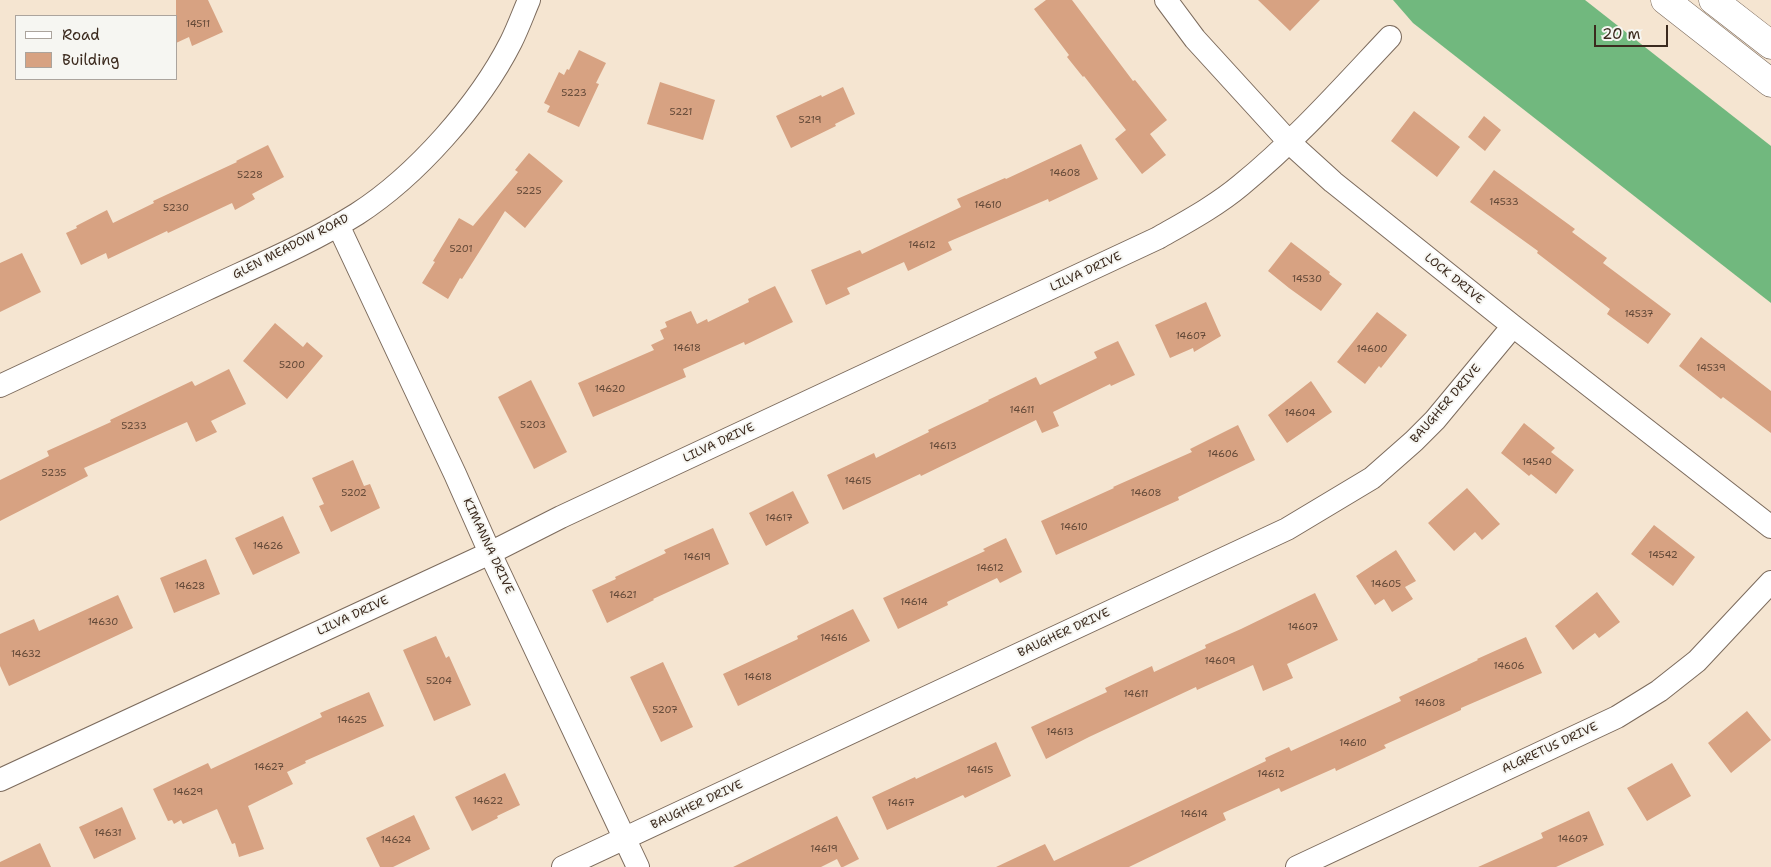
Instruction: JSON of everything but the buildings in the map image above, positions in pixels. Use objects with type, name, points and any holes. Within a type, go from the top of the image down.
[{"type":"main road","points":[[1665,0],[1771,84]]},
{"type":"main road","points":[[1713,0],[1771,45]]},
{"type":"street","name":"GLEN MEADOW ROAD","points":[[0,386],[275,258],[359,213],[407,175],[461,118],[489,80],[511,41],[529,0]]},
{"type":"street","name":"LOCK DRIVE","points":[[1166,0],[1195,39],[1290,143],[1333,182],[1513,326],[1771,527]]},
{"type":"street","name":"LILVA DRIVE","points":[[0,780],[490,553],[570,513],[1158,238],[1198,215],[1240,186],[1290,143],[1390,37]]},
{"type":"street","name":"KIMANNA DRIVE","points":[[338,225],[638,867]]},
{"type":"street","name":"BAUGHER DRIVE","points":[[563,867],[1287,529],[1372,478],[1414,441],[1435,420],[1513,326]]},
{"type":"street","name":"ALGRETUS DRIVE","points":[[1297,867],[1617,717],[1659,691],[1697,661],[1771,582]]},
{"type":"green space","points":[[1393,0],[1585,0],[1771,146],[1771,303],[1413,23]]}]
